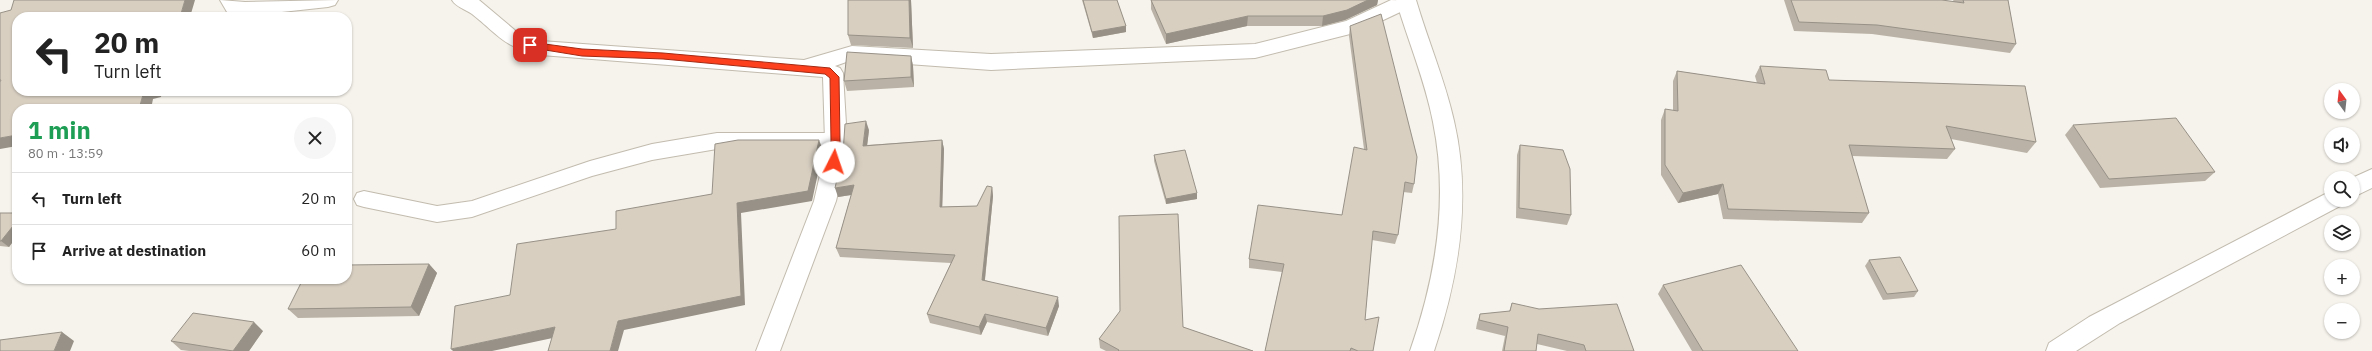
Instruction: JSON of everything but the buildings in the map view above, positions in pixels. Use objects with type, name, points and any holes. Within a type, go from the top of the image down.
[{"type":"street","points":[[230,0],[234,7],[245,9],[328,0]]},
{"type":"street","points":[[462,0],[475,4],[505,33],[520,42],[540,48],[823,69],[833,74],[836,141],[834,162],[825,202],[768,351]]},
{"type":"street","points":[[803,68],[828,62],[852,53],[991,62],[1255,51],[1351,27],[1406,0],[1444,120],[1452,171],[1452,222],[1448,263],[1422,351]]},
{"type":"street","points":[[2360,184],[2372,178]]},
{"type":"street","points":[[2058,351],[2072,339],[2130,306],[2273,233],[2324,204]]},
{"type":"lane","points":[[364,199],[438,214],[472,209],[590,169],[652,152],[716,141],[836,141]]},
{"type":"route","points":[[530,45],[540,48],[582,52],[663,56],[823,69],[833,74],[834,77],[836,141],[834,162]]}]
